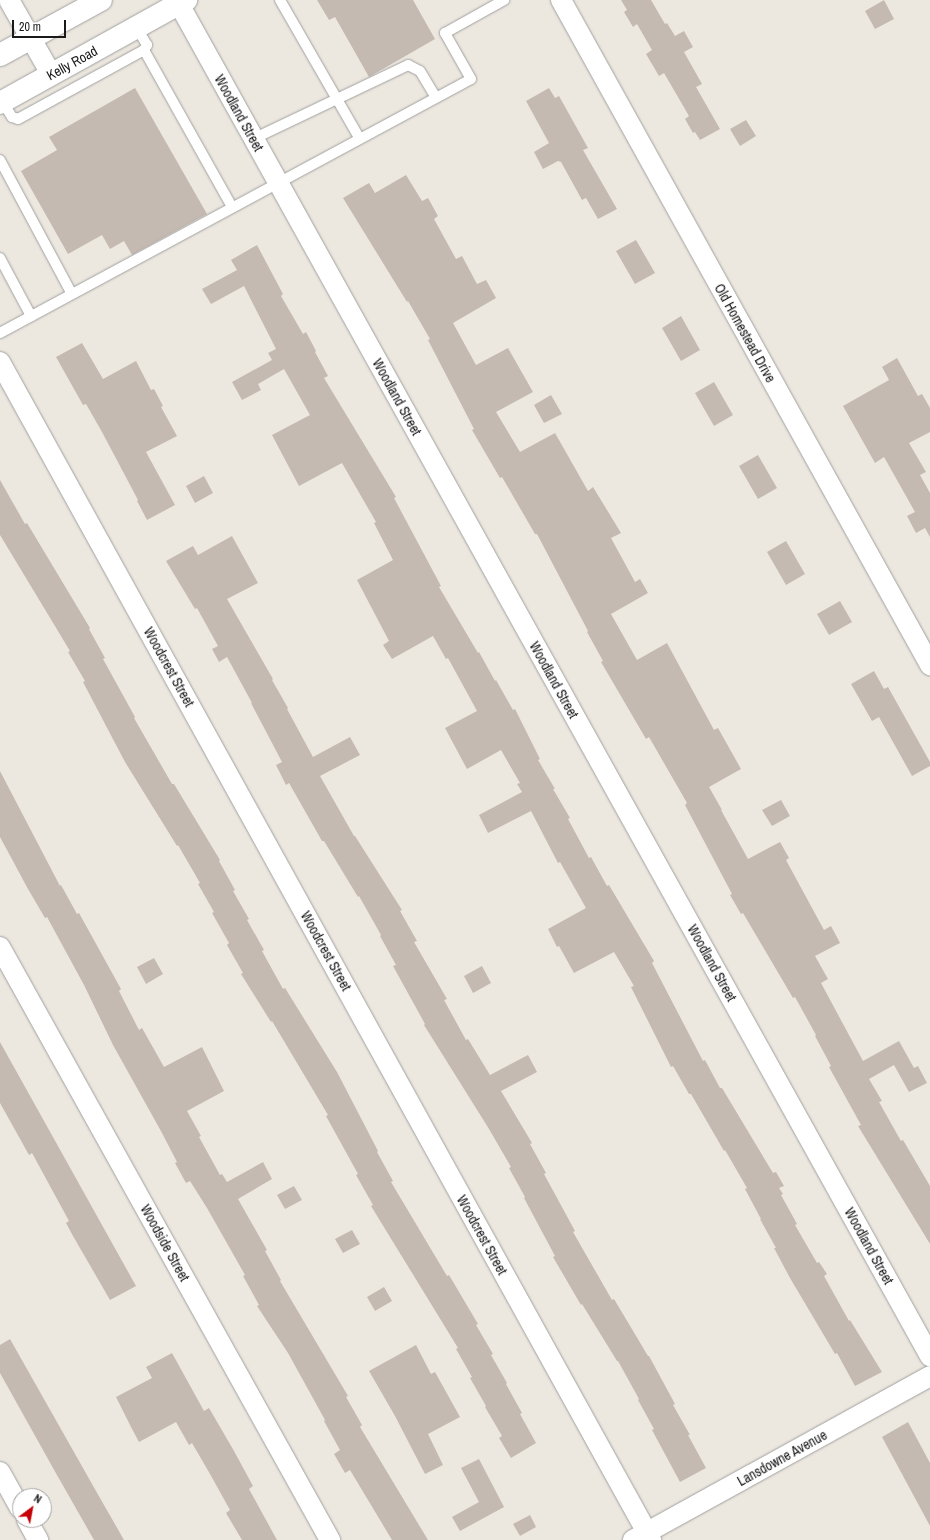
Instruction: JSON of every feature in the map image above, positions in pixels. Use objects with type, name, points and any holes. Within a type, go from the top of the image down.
[{"type":"street","points":[[9,0],[51,74]]},
{"type":"street","points":[[0,56],[101,0]]},
{"type":"street","name":"Old Homestead Drive","points":[[561,0],[930,665]]},
{"type":"street","name":"Kelly Road","points":[[1,102],[182,2]]},
{"type":"street","name":"Woodland Street","points":[[182,2],[253,139],[930,1356]]},
{"type":"street","name":"Woodcrest Street","points":[[0,362],[644,1537]]},
{"type":"street","name":"Woodside Street","points":[[0,947],[330,1540]]},
{"type":"street","name":"Lansdowne Avenue","points":[[644,1537],[930,1376]]},
{"type":"street","points":[[0,1472],[12,1494]]},
{"type":"street","points":[[31,1528],[38,1540]]},
{"type":"lane","points":[[280,0],[360,139]]},
{"type":"lane","points":[[0,333],[471,79],[445,33],[504,0]]},
{"type":"lane","points":[[1,102],[12,117],[18,119],[144,50],[147,45],[136,27]]},
{"type":"lane","points":[[144,50],[232,207]]},
{"type":"lane","points":[[253,139],[408,65],[420,71],[436,98]]},
{"type":"lane","points":[[0,160],[72,294]]},
{"type":"lane","points":[[0,258],[31,316]]},
{"type":"building","points":[[317,0],[413,0],[435,39],[369,77],[335,17],[329,20]]},
{"type":"building","points":[[621,0],[651,0],[665,24],[667,23],[675,36],[684,31],[693,47],[684,52],[702,84],[696,87],[720,129],[700,140],[695,132],[693,133],[685,119],[689,116],[664,73],[659,76],[646,54],[652,50],[637,24],[633,27],[624,12],[627,10]]},
{"type":"building","points":[[884,0],[894,19],[875,29],[865,11]]},
{"type":"building","points":[[135,88],[207,214],[132,255],[124,241],[110,249],[102,235],[68,254],[21,171],[57,150],[49,137]]},
{"type":"building","points":[[549,88],[555,98],[559,96],[588,148],[583,150],[617,209],[598,219],[586,198],[582,200],[561,162],[558,161],[543,169],[534,152],[549,143],[526,101]]},
{"type":"building","points":[[746,120],[756,136],[740,146],[730,129]]},
{"type":"building","points":[[406,175],[422,201],[428,198],[438,216],[434,219],[456,259],[462,256],[477,284],[486,280],[496,298],[453,323],[476,365],[508,348],[533,392],[496,412],[520,452],[555,433],[588,491],[593,487],[621,533],[611,538],[635,582],[640,579],[648,593],[611,614],[637,660],[667,643],[714,730],[718,728],[741,769],[709,787],[748,859],[780,842],[789,858],[786,860],[824,930],[831,926],[840,943],[815,956],[828,979],[821,983],[863,1061],[899,1041],[914,1068],[918,1066],[927,1083],[909,1092],[894,1065],[869,1079],[882,1101],[879,1102],[901,1141],[903,1140],[930,1186],[930,1244],[858,1126],[861,1125],[829,1067],[831,1066],[815,1036],[816,1035],[795,997],[793,998],[743,913],[741,914],[730,895],[732,894],[685,805],[687,803],[649,737],[646,739],[601,662],[603,661],[587,632],[588,631],[537,534],[535,534],[502,477],[500,478],[472,430],[474,429],[428,340],[430,339],[408,301],[407,302],[343,198],[369,183],[375,193]]},
{"type":"building","points":[[636,240],[655,273],[635,284],[616,251]]},
{"type":"building","points":[[257,245],[283,294],[281,296],[303,334],[306,332],[316,351],[315,352],[328,376],[324,378],[396,497],[394,498],[441,586],[439,587],[513,710],[515,709],[540,759],[538,760],[555,789],[553,789],[570,818],[568,819],[589,858],[591,857],[607,886],[609,885],[654,961],[652,963],[703,1061],[705,1060],[720,1088],[722,1088],[773,1173],[776,1172],[784,1186],[779,1188],[783,1194],[781,1195],[797,1224],[795,1225],[817,1263],[819,1262],[827,1274],[824,1276],[849,1321],[850,1320],[882,1372],[855,1386],[837,1353],[835,1354],[790,1278],[745,1189],[747,1188],[691,1094],[689,1094],[673,1066],[671,1067],[631,987],[634,986],[614,952],[574,973],[559,946],[557,947],[548,929],[586,908],[560,862],[558,863],[531,811],[488,833],[479,815],[522,792],[517,784],[520,783],[501,750],[467,769],[445,728],[477,711],[448,658],[446,659],[433,636],[392,659],[383,645],[389,641],[357,580],[393,560],[374,523],[376,522],[342,463],[299,486],[272,435],[310,415],[284,369],[258,384],[261,390],[242,400],[232,382],[272,360],[268,353],[276,349],[244,286],[211,304],[202,289],[237,270],[231,260]]},
{"type":"building","points":[[681,316],[700,350],[681,361],[662,328]]},
{"type":"building","points":[[82,343],[103,379],[136,361],[151,390],[154,389],[163,406],[161,407],[177,436],[146,452],[175,505],[147,520],[102,432],[86,404],[83,405],[56,357]]},
{"type":"building","points":[[897,358],[918,396],[922,394],[930,408],[930,432],[909,443],[926,472],[920,475],[930,493],[930,537],[925,528],[916,533],[907,516],[915,512],[884,457],[875,463],[843,406],[889,380],[882,367]]},
{"type":"building","points":[[714,382],[733,415],[714,426],[695,393]]},
{"type":"building","points":[[551,395],[562,414],[544,423],[534,405]]},
{"type":"building","points":[[758,455],[777,488],[758,499],[739,466]]},
{"type":"building","points":[[204,476],[213,493],[195,503],[186,486]]},
{"type":"building","points":[[0,480],[25,524],[27,523],[90,628],[89,629],[105,658],[103,659],[135,717],[134,718],[172,784],[174,784],[220,860],[219,861],[235,890],[233,891],[249,919],[247,920],[264,950],[262,951],[283,989],[285,988],[337,1072],[393,1181],[391,1182],[447,1276],[449,1275],[478,1324],[476,1325],[493,1354],[491,1355],[507,1383],[506,1384],[522,1413],[520,1414],[536,1443],[511,1458],[499,1438],[502,1436],[485,1407],[486,1406],[470,1378],[472,1377],[456,1349],[458,1348],[371,1206],[373,1205],[356,1175],[358,1174],[326,1116],[328,1115],[272,1021],[271,1022],[241,974],[243,973],[227,945],[229,943],[198,884],[200,883],[178,845],[177,846],[125,762],[83,682],[85,681],[68,652],[70,651],[0,535]]},
{"type":"building","points":[[232,536],[258,583],[227,599],[273,679],[272,680],[313,757],[350,737],[360,755],[320,776],[354,836],[402,910],[400,911],[417,941],[414,942],[447,999],[444,1000],[466,1040],[468,1039],[490,1075],[528,1055],[537,1072],[501,1091],[532,1143],[530,1144],[546,1173],[544,1174],[575,1231],[573,1232],[612,1300],[614,1299],[649,1356],[675,1404],[673,1405],[706,1468],[680,1482],[652,1430],[654,1429],[638,1400],[639,1399],[618,1361],[582,1304],[581,1305],[553,1257],[555,1256],[509,1168],[511,1167],[424,1025],[425,1024],[393,966],[396,965],[380,936],[381,935],[359,896],[358,897],[324,841],[322,841],[289,783],[286,785],[276,765],[282,762],[227,657],[219,662],[212,649],[218,646],[197,608],[195,609],[166,561],[193,546],[198,555]]},
{"type":"building","points":[[786,541],[805,574],[786,585],[767,552]]},
{"type":"building","points":[[840,601],[852,622],[829,635],[817,614]]},
{"type":"building","points":[[874,671],[884,689],[888,687],[930,762],[930,766],[912,776],[879,717],[872,721],[851,684]]},
{"type":"building","points":[[0,771],[60,886],[61,885],[77,914],[79,913],[121,989],[119,991],[139,1030],[142,1028],[164,1067],[202,1047],[224,1091],[187,1111],[201,1136],[199,1137],[220,1175],[222,1174],[227,1182],[263,1162],[272,1179],[238,1199],[267,1250],[265,1251],[281,1280],[280,1281],[348,1396],[346,1397],[362,1425],[360,1427],[428,1540],[392,1540],[350,1470],[345,1473],[334,1454],[340,1450],[324,1421],[325,1420],[288,1353],[257,1306],[259,1305],[243,1276],[245,1275],[207,1208],[190,1181],[186,1183],[175,1163],[177,1162],[162,1133],[113,1045],[84,985],[47,917],[45,918],[0,837]]},
{"type":"building","points":[[781,800],[790,816],[772,826],[762,810]]},
{"type":"building","points":[[154,958],[163,974],[146,984],[137,967]]},
{"type":"building","points":[[482,966],[491,983],[473,993],[464,976]]},
{"type":"building","points":[[0,1042],[136,1286],[110,1300],[66,1223],[69,1221],[32,1153],[29,1155],[0,1103]]},
{"type":"building","points":[[294,1186],[302,1200],[285,1209],[277,1195]]},
{"type":"building","points":[[352,1230],[360,1244],[343,1253],[335,1239]]},
{"type":"building","points":[[384,1287],[392,1301],[375,1311],[367,1297]]},
{"type":"building","points":[[10,1339],[124,1540],[94,1540],[53,1468],[0,1373],[0,1345]]},
{"type":"building","points":[[416,1345],[431,1374],[435,1372],[460,1417],[428,1434],[443,1465],[425,1474],[395,1416],[369,1371]]},
{"type":"building","points":[[172,1353],[204,1411],[209,1408],[234,1451],[253,1486],[249,1489],[277,1540],[242,1540],[226,1513],[230,1510],[210,1474],[192,1443],[189,1445],[176,1422],[139,1442],[116,1397],[152,1378],[146,1367]]},
{"type":"building","points":[[908,1422],[930,1463],[930,1526],[882,1437]]},
{"type":"building","points":[[479,1459],[504,1507],[460,1531],[452,1517],[479,1502],[461,1468]]},
{"type":"building","points":[[530,1515],[536,1527],[520,1536],[513,1524]]}]
